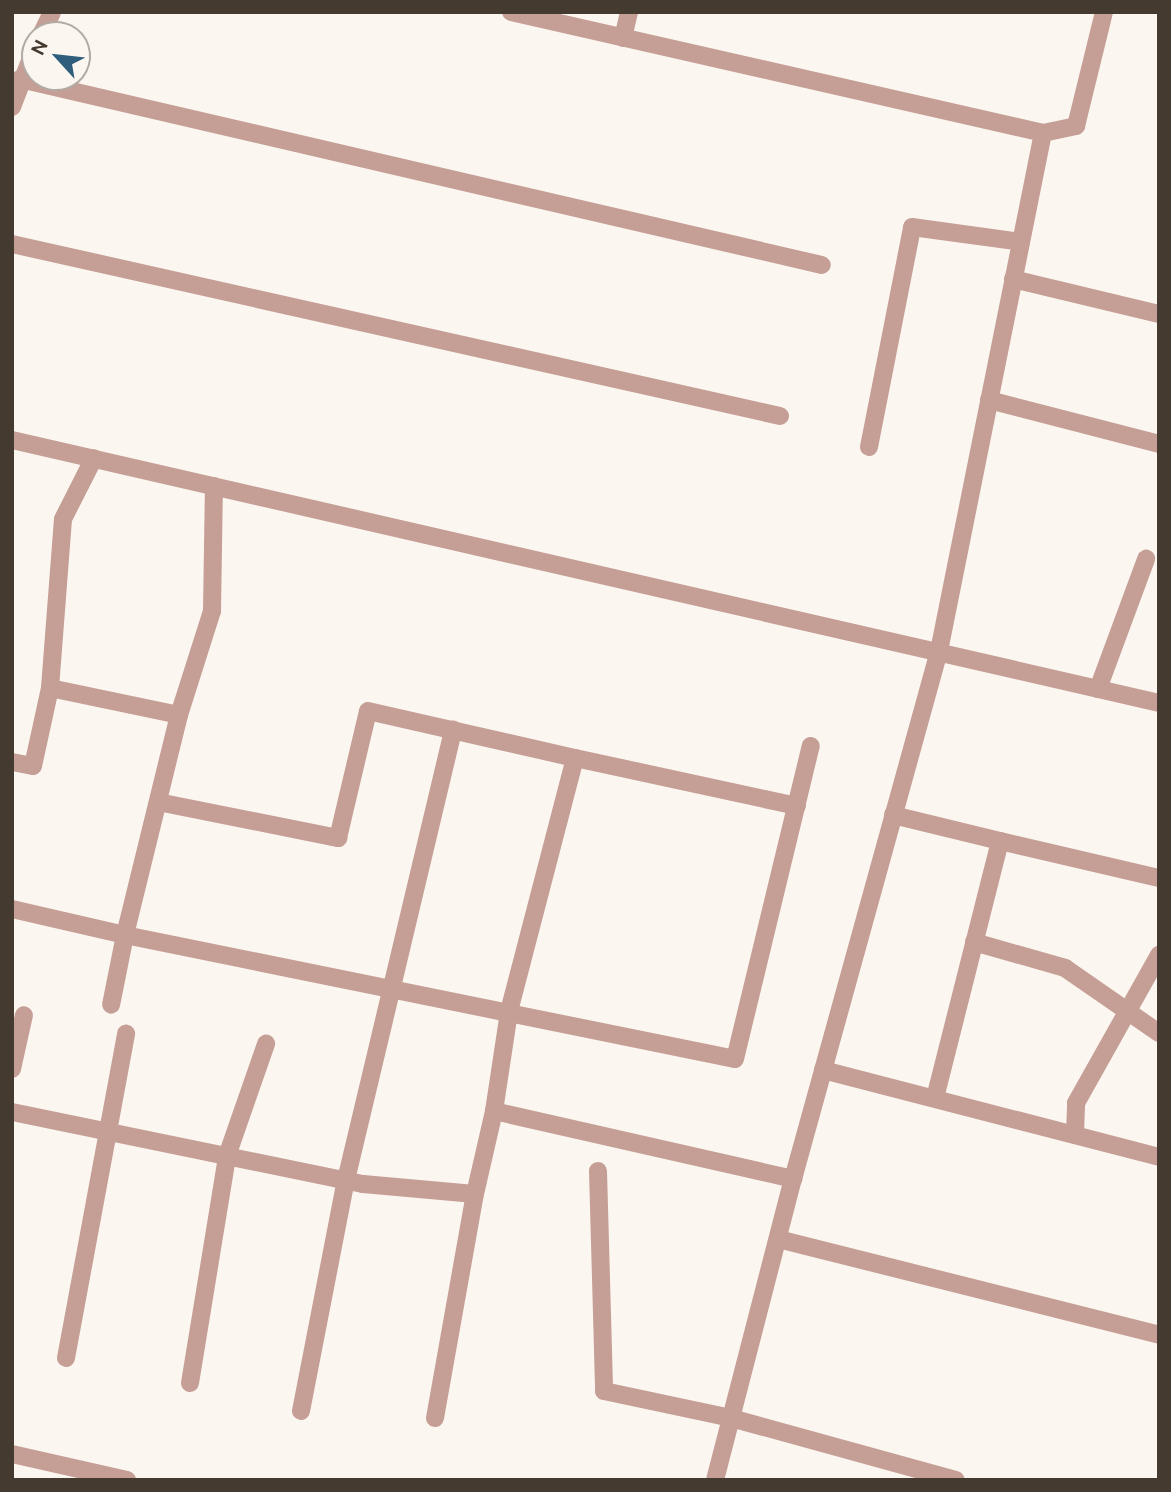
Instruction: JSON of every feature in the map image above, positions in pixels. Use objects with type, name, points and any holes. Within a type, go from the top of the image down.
[{"type":"street","points":[[511,12],[1043,133],[1076,126],[1104,12]]},
{"type":"street","points":[[623,38],[629,12]]},
{"type":"street","points":[[12,107],[20,79],[821,265]]},
{"type":"street","points":[[715,1480],[793,1179],[939,651],[1043,133]]},
{"type":"street","points":[[869,447],[912,227],[1021,242]]},
{"type":"street","points":[[12,244],[780,416]]},
{"type":"street","points":[[1013,279],[1159,314]]},
{"type":"street","points":[[989,400],[1159,444]]},
{"type":"street","points":[[12,440],[1159,703]]},
{"type":"street","points":[[12,762],[33,766],[50,688],[63,519],[94,458]]},
{"type":"street","points":[[111,1005],[125,935],[179,715],[212,611],[214,486]]},
{"type":"street","points":[[1098,689],[1146,559]]},
{"type":"street","points":[[50,688],[179,715]]},
{"type":"street","points":[[158,802],[338,838],[368,711],[797,806]]},
{"type":"street","points":[[301,1410],[346,1180],[453,730]]},
{"type":"street","points":[[12,909],[125,935],[735,1059],[811,747]]},
{"type":"street","points":[[435,1418],[475,1194],[494,1111],[509,1012],[575,758]]},
{"type":"street","points":[[893,815],[1159,878]]},
{"type":"street","points":[[935,1098],[1000,841]]},
{"type":"street","points":[[974,942],[1065,968],[1159,1033]]},
{"type":"street","points":[[1075,1135],[1076,1103],[1159,955]]},
{"type":"street","points":[[12,1069],[24,1015]]},
{"type":"street","points":[[66,1358],[103,1131],[125,1032]]},
{"type":"street","points":[[190,1383],[227,1156],[266,1044]]},
{"type":"street","points":[[823,1070],[1159,1157]]},
{"type":"street","points":[[494,1111],[793,1179]]},
{"type":"street","points":[[12,1112],[346,1180],[475,1194]]},
{"type":"street","points":[[598,1171],[604,1391],[731,1418],[957,1480]]},
{"type":"street","points":[[778,1239],[1159,1335]]},
{"type":"street","points":[[12,1454],[86,1475],[127,1480]]}]
